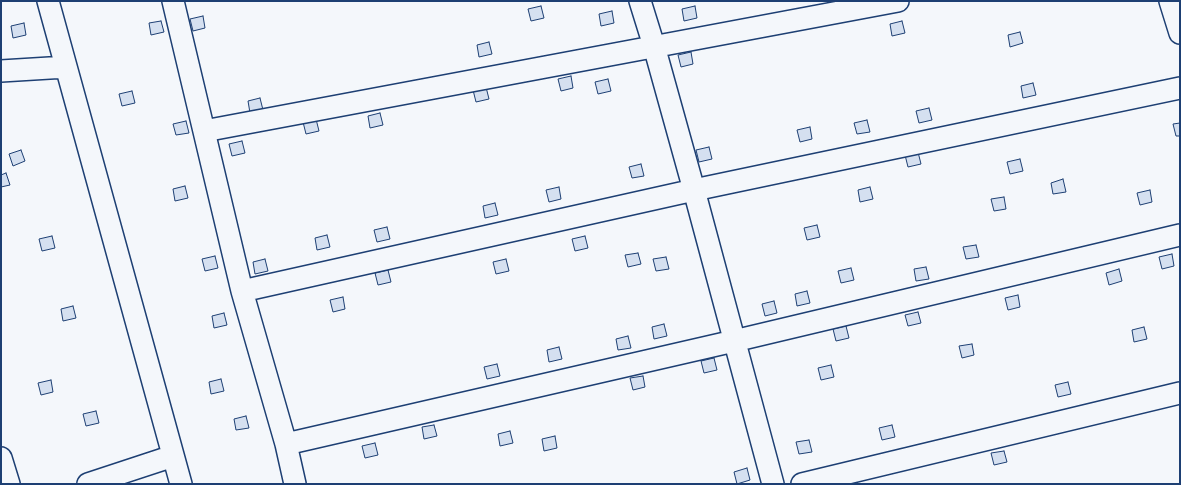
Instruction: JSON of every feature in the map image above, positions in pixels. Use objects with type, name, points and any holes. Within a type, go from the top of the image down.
[{"type":"street","points":[[48,1],[181,484]]},
{"type":"street","points":[[173,1],[242,291],[286,444],[295,484]]},
{"type":"street","points":[[640,1],[694,190],[772,484]]},
{"type":"street","points":[[204,131],[898,1]]},
{"type":"street","points":[[1170,1],[1180,33]]},
{"type":"street","points":[[1,71],[66,67]]},
{"type":"street","points":[[242,291],[694,190],[1180,88]]},
{"type":"street","points":[[286,444],[734,341],[1180,235]]},
{"type":"street","points":[[802,484],[1180,394]]},
{"type":"street","points":[[88,484],[173,456]]},
{"type":"street","points":[[1,458],[9,484]]},
{"type":"building","points":[[541,6],[544,18],[531,21],[528,9]]},
{"type":"building","points":[[695,6],[697,18],[684,21],[682,9]]},
{"type":"building","points":[[612,11],[614,23],[601,26],[599,14]]},
{"type":"building","points":[[203,16],[205,28],[193,31],[190,19]]},
{"type":"building","points":[[161,21],[164,32],[151,35],[149,23]]},
{"type":"building","points":[[902,21],[905,33],[892,36],[890,24]]},
{"type":"building","points":[[24,23],[26,35],[13,38],[11,26]]},
{"type":"building","points":[[1020,32],[1023,43],[1010,47],[1008,35]]},
{"type":"building","points":[[489,42],[492,54],[479,57],[477,45]]},
{"type":"building","points":[[691,52],[693,64],[681,67],[678,55]]},
{"type":"building","points":[[571,76],[573,88],[561,91],[558,79]]},
{"type":"building","points":[[608,79],[611,91],[598,94],[595,82]]},
{"type":"building","points":[[1033,83],[1036,95],[1023,98],[1021,86]]},
{"type":"building","points":[[486,87],[489,99],[476,102],[473,90]]},
{"type":"building","points":[[132,91],[135,103],[122,106],[119,94]]},
{"type":"building","points":[[260,98],[263,110],[250,113],[248,101]]},
{"type":"building","points":[[929,108],[932,120],[919,123],[916,111]]},
{"type":"building","points":[[380,113],[383,125],[370,128],[368,116]]},
{"type":"building","points":[[316,119],[319,131],[306,134],[303,122]]},
{"type":"building","points":[[867,120],[870,132],[857,134],[854,123]]},
{"type":"building","points":[[186,121],[189,133],[176,135],[173,124]]},
{"type":"building","points":[[1180,123],[1180,136],[1176,136],[1173,124]]},
{"type":"building","points":[[810,127],[812,139],[800,142],[797,130]]},
{"type":"building","points":[[242,141],[245,153],[232,156],[229,144]]},
{"type":"building","points":[[709,147],[712,159],[699,162],[696,150]]},
{"type":"building","points":[[21,150],[25,161],[13,166],[9,154]]},
{"type":"building","points":[[918,152],[921,164],[908,167],[905,155]]},
{"type":"building","points":[[1020,159],[1023,171],[1010,174],[1007,162]]},
{"type":"building","points":[[641,164],[644,176],[632,178],[629,167]]},
{"type":"building","points":[[6,173],[10,185],[1,187],[1,175]]},
{"type":"building","points":[[1063,179],[1066,192],[1053,194],[1051,183]]},
{"type":"building","points":[[185,186],[188,198],[175,201],[173,189]]},
{"type":"building","points":[[559,187],[561,199],[549,202],[546,190]]},
{"type":"building","points":[[870,187],[873,199],[860,202],[858,190]]},
{"type":"building","points":[[1150,190],[1152,202],[1140,205],[1137,193]]},
{"type":"building","points":[[1004,197],[1006,209],[994,211],[991,199]]},
{"type":"building","points":[[495,203],[498,215],[485,218],[483,206]]},
{"type":"building","points":[[817,225],[820,237],[807,240],[804,228]]},
{"type":"building","points":[[387,227],[390,239],[377,242],[374,230]]},
{"type":"building","points":[[327,235],[330,247],[317,250],[315,238]]},
{"type":"building","points":[[52,236],[55,248],[42,251],[39,239]]},
{"type":"building","points":[[585,236],[588,248],[575,251],[572,239]]},
{"type":"building","points":[[976,245],[979,257],[966,259],[963,247]]},
{"type":"building","points":[[638,253],[641,264],[628,267],[625,255]]},
{"type":"building","points":[[1172,254],[1174,266],[1162,269],[1159,257]]},
{"type":"building","points":[[215,256],[218,268],[205,271],[202,259]]},
{"type":"building","points":[[666,257],[669,269],[656,271],[653,259]]},
{"type":"building","points":[[265,259],[268,271],[255,274],[253,262]]},
{"type":"building","points":[[506,259],[509,271],[496,274],[493,262]]},
{"type":"building","points":[[926,267],[929,279],[916,281],[914,269]]},
{"type":"building","points":[[851,268],[854,280],[841,283],[838,271]]},
{"type":"building","points":[[1119,269],[1122,281],[1109,285],[1106,273]]},
{"type":"building","points":[[388,270],[391,282],[378,285],[375,273]]},
{"type":"building","points":[[807,291],[810,303],[797,306],[795,294]]},
{"type":"building","points":[[1018,295],[1020,307],[1008,310],[1005,298]]},
{"type":"building","points":[[343,297],[345,309],[333,312],[330,300]]},
{"type":"building","points":[[774,301],[777,313],[765,316],[762,304]]},
{"type":"building","points":[[73,306],[76,318],[63,321],[61,309]]},
{"type":"building","points":[[918,312],[921,323],[908,326],[905,315]]},
{"type":"building","points":[[224,313],[227,325],[214,328],[212,316]]},
{"type":"building","points":[[664,324],[667,336],[654,339],[652,327]]},
{"type":"building","points":[[846,326],[849,338],[836,341],[833,329]]},
{"type":"building","points":[[1144,327],[1147,339],[1134,342],[1132,330]]},
{"type":"building","points":[[628,336],[631,348],[618,350],[616,339]]},
{"type":"building","points":[[972,344],[974,355],[962,358],[959,346]]},
{"type":"building","points":[[559,347],[562,359],[549,362],[547,350]]},
{"type":"building","points":[[714,358],[717,370],[704,373],[701,361]]},
{"type":"building","points":[[497,364],[500,376],[487,379],[484,367]]},
{"type":"building","points":[[831,365],[834,377],[821,380],[818,368]]},
{"type":"building","points":[[643,376],[645,387],[633,390],[630,378]]},
{"type":"building","points":[[221,379],[224,391],[211,394],[209,382]]},
{"type":"building","points":[[51,380],[53,392],[41,395],[38,383]]},
{"type":"building","points":[[1068,382],[1071,394],[1058,397],[1055,385]]},
{"type":"building","points":[[96,411],[99,423],[86,426],[83,414]]},
{"type":"building","points":[[246,416],[249,428],[236,430],[234,419]]},
{"type":"building","points":[[434,425],[437,436],[424,439],[422,427]]},
{"type":"building","points":[[892,425],[895,437],[882,440],[879,428]]},
{"type":"building","points":[[510,431],[513,443],[500,446],[498,434]]},
{"type":"building","points":[[555,436],[557,448],[544,451],[542,439]]},
{"type":"building","points":[[809,440],[812,452],[799,454],[796,442]]},
{"type":"building","points":[[375,443],[378,455],[365,458],[362,446]]},
{"type":"building","points":[[1004,451],[1007,462],[994,465],[991,453]]},
{"type":"building","points":[[747,468],[750,480],[737,484],[734,472]]}]
